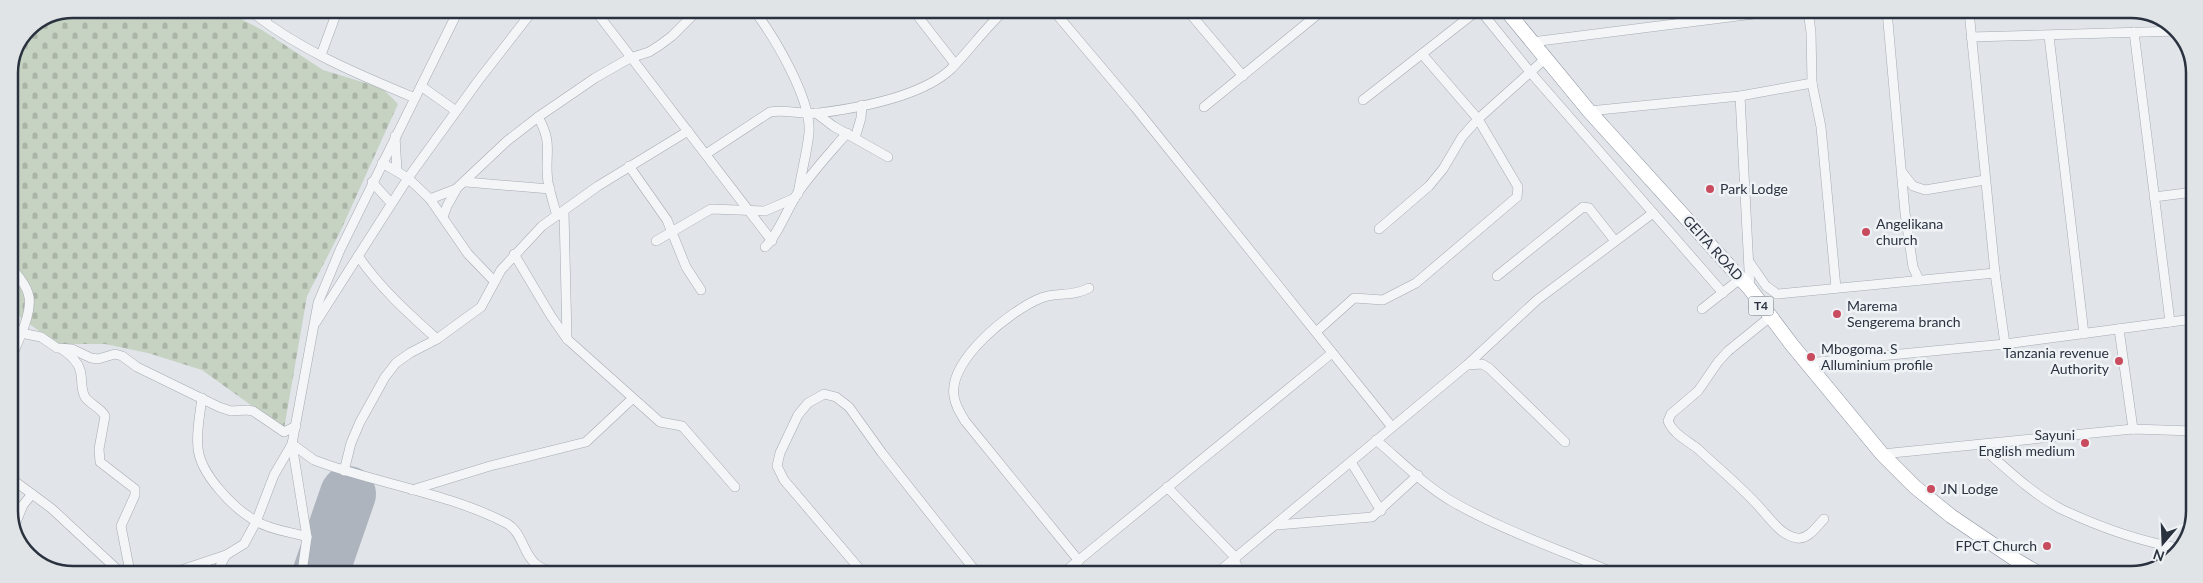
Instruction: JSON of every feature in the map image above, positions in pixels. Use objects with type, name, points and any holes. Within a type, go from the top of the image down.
[{"type":"highway","name":"GEITA ROAD","points":[[1512,18],[1589,111],[1750,289],[1770,317],[1882,454],[1915,487],[1951,516],[2026,566]]},
{"type":"street","points":[[260,18],[360,76],[415,98]]},
{"type":"street","points":[[266,22],[267,18]]},
{"type":"street","points":[[321,55],[335,18]]},
{"type":"street","points":[[192,566],[226,555],[244,544],[256,522],[274,474],[293,441],[318,303],[328,276],[372,182],[421,86],[452,18]]},
{"type":"street","points":[[314,325],[408,178],[456,111],[527,18]]},
{"type":"street","points":[[601,18],[750,210],[769,244],[796,196],[851,135],[861,118],[862,105]]},
{"type":"street","points":[[430,199],[456,189],[466,182],[507,141],[538,117],[571,94],[630,58],[650,52],[672,36],[690,18]]},
{"type":"street","points":[[760,18],[812,113],[888,157]]},
{"type":"street","points":[[919,18],[955,64]]},
{"type":"street","points":[[706,154],[770,112],[778,110],[812,113],[862,105],[892,98],[938,79],[955,64],[998,18]]},
{"type":"street","points":[[1060,18],[1134,106],[1392,427]]},
{"type":"street","points":[[1194,18],[1243,76]]},
{"type":"street","points":[[1204,107],[1313,18]]},
{"type":"street","points":[[1363,100],[1469,18]]},
{"type":"street","points":[[1486,18],[1530,72],[1723,293]]},
{"type":"street","points":[[1532,42],[1722,18]]},
{"type":"street","points":[[1809,18],[1812,83],[1821,127],[1836,288]]},
{"type":"street","points":[[1888,18],[1900,170],[1913,267],[1918,280]]},
{"type":"street","points":[[1970,18],[1995,273],[2005,344]]},
{"type":"street","points":[[1971,37],[2166,31]]},
{"type":"street","points":[[2134,32],[2170,322]]},
{"type":"street","points":[[2049,36],[2084,334]]},
{"type":"street","points":[[1316,332],[1354,298],[1383,300],[1420,281],[1517,197],[1518,187],[1478,118],[1422,54]]},
{"type":"street","points":[[1379,229],[1429,186],[1443,169],[1462,137],[1478,118],[1546,58]]},
{"type":"street","points":[[1589,111],[1740,96],[1812,83]]},
{"type":"street","points":[[421,86],[456,111]]},
{"type":"street","points":[[1740,96],[1750,289]]},
{"type":"street","points":[[796,196],[810,132],[812,113]]},
{"type":"street","points":[[538,117],[546,132],[550,189],[561,213],[566,246],[566,339]]},
{"type":"street","points":[[344,471],[351,443],[360,422],[385,377],[396,364],[410,353],[437,339],[481,307],[494,281],[514,254],[542,226],[629,166],[688,131]]},
{"type":"street","points":[[395,136],[398,171]]},
{"type":"street","points":[[382,163],[408,178],[430,199],[468,254],[494,281]]},
{"type":"street","points":[[629,166],[667,220],[686,267],[701,290]]},
{"type":"street","points":[[1900,170],[1913,186],[1925,190],[1985,180]]},
{"type":"street","points":[[372,182],[391,203]]},
{"type":"street","points":[[466,182],[550,189]]},
{"type":"street","points":[[443,218],[456,189]]},
{"type":"street","points":[[2154,197],[2185,193]]},
{"type":"street","points":[[656,241],[711,209],[765,211],[796,196]]},
{"type":"street","points":[[1497,276],[1583,207],[1589,208],[1615,241]]},
{"type":"street","points":[[1226,566],[1467,365],[1536,300],[1653,213]]},
{"type":"street","points":[[514,254],[566,339],[660,422],[682,426],[734,487]]},
{"type":"street","points":[[358,256],[379,285],[437,339]]},
{"type":"street","points":[[1750,263],[1766,286],[1775,293],[1995,273]]},
{"type":"street","points":[[18,278],[28,294],[28,310],[18,343]]},
{"type":"street","points":[[1702,310],[1740,278]]},
{"type":"street","points":[[1079,561],[965,421],[957,408],[953,395],[960,368],[975,348],[1009,316],[1043,297],[1068,295],[1089,288]]},
{"type":"street","points":[[1770,317],[1728,351],[1698,391],[1671,414],[1668,421],[1670,428],[1696,448],[1744,491],[1782,531],[1800,538],[1811,532],[1824,519]]},
{"type":"street","points":[[1807,363],[2005,344],[2186,320]]},
{"type":"street","points":[[2119,329],[2133,429]]},
{"type":"street","points":[[22,333],[41,337],[52,346],[72,349],[98,359],[115,354],[122,356],[137,368],[224,410],[253,411],[284,432],[314,460],[344,471],[470,508],[508,524],[518,534],[537,566]]},
{"type":"street","points":[[62,349],[80,369],[81,386],[84,396],[102,411],[105,416],[99,449],[100,462],[135,488],[135,495],[121,526],[129,566]]},
{"type":"street","points":[[1072,566],[1332,353]]},
{"type":"street","points":[[1467,365],[1482,364],[1489,368],[1565,442]]},
{"type":"street","points":[[857,566],[784,480],[778,466],[780,454],[798,415],[808,403],[824,394],[836,398],[848,407],[971,566]]},
{"type":"street","points":[[202,398],[198,448],[202,464],[221,492],[256,522],[307,536]]},
{"type":"street","points":[[412,490],[490,466],[586,442],[632,398]]},
{"type":"street","points":[[284,432],[296,426]]},
{"type":"street","points":[[1882,454],[2133,429],[2186,431]]},
{"type":"street","points":[[1376,440],[1444,496],[1468,509],[1599,566]]},
{"type":"street","points":[[293,441],[307,536],[303,566]]},
{"type":"street","points":[[1979,445],[2028,486],[2060,508],[2107,528],[2171,546]]},
{"type":"street","points":[[1351,462],[1381,511]]},
{"type":"street","points":[[1277,525],[1372,517],[1381,511],[1418,475]]},
{"type":"street","points":[[18,484],[51,508],[114,566]]},
{"type":"street","points":[[1167,487],[1235,559],[1238,566]]},
{"type":"street","points":[[18,516],[23,505],[32,494]]},
{"type":"street","points":[[220,566],[226,555]]},
{"type":"shaded area","points":[[348,477],[365,484],[336,566],[318,566]]},
{"type":"green space","points":[[72,18],[239,18],[262,30],[323,70],[382,88],[398,104],[340,232],[307,296],[284,429],[202,370],[148,353],[105,344],[57,344],[18,314],[18,72],[22,51],[27,42],[42,27],[51,22]]},
{"type":"runway","points":[[323,566],[348,494]]},
{"type":"place","name":"Park Lodge","points":[[1710,189]]},
{"type":"place","name":"Angelikana church","points":[[1866,232]]},
{"type":"place","name":"Marema Sengerema branch","points":[[1837,314]]},
{"type":"place","name":"Mbogoma. S Alluminium profile","points":[[1811,357]]},
{"type":"place","name":"Tanzania revenue Authority","points":[[2119,361]]},
{"type":"place","name":"Sayuni English medium","points":[[2085,443]]},
{"type":"place","name":"JN Lodge","points":[[1931,489]]},
{"type":"place","name":"FPCT Church","points":[[2047,546]]}]
